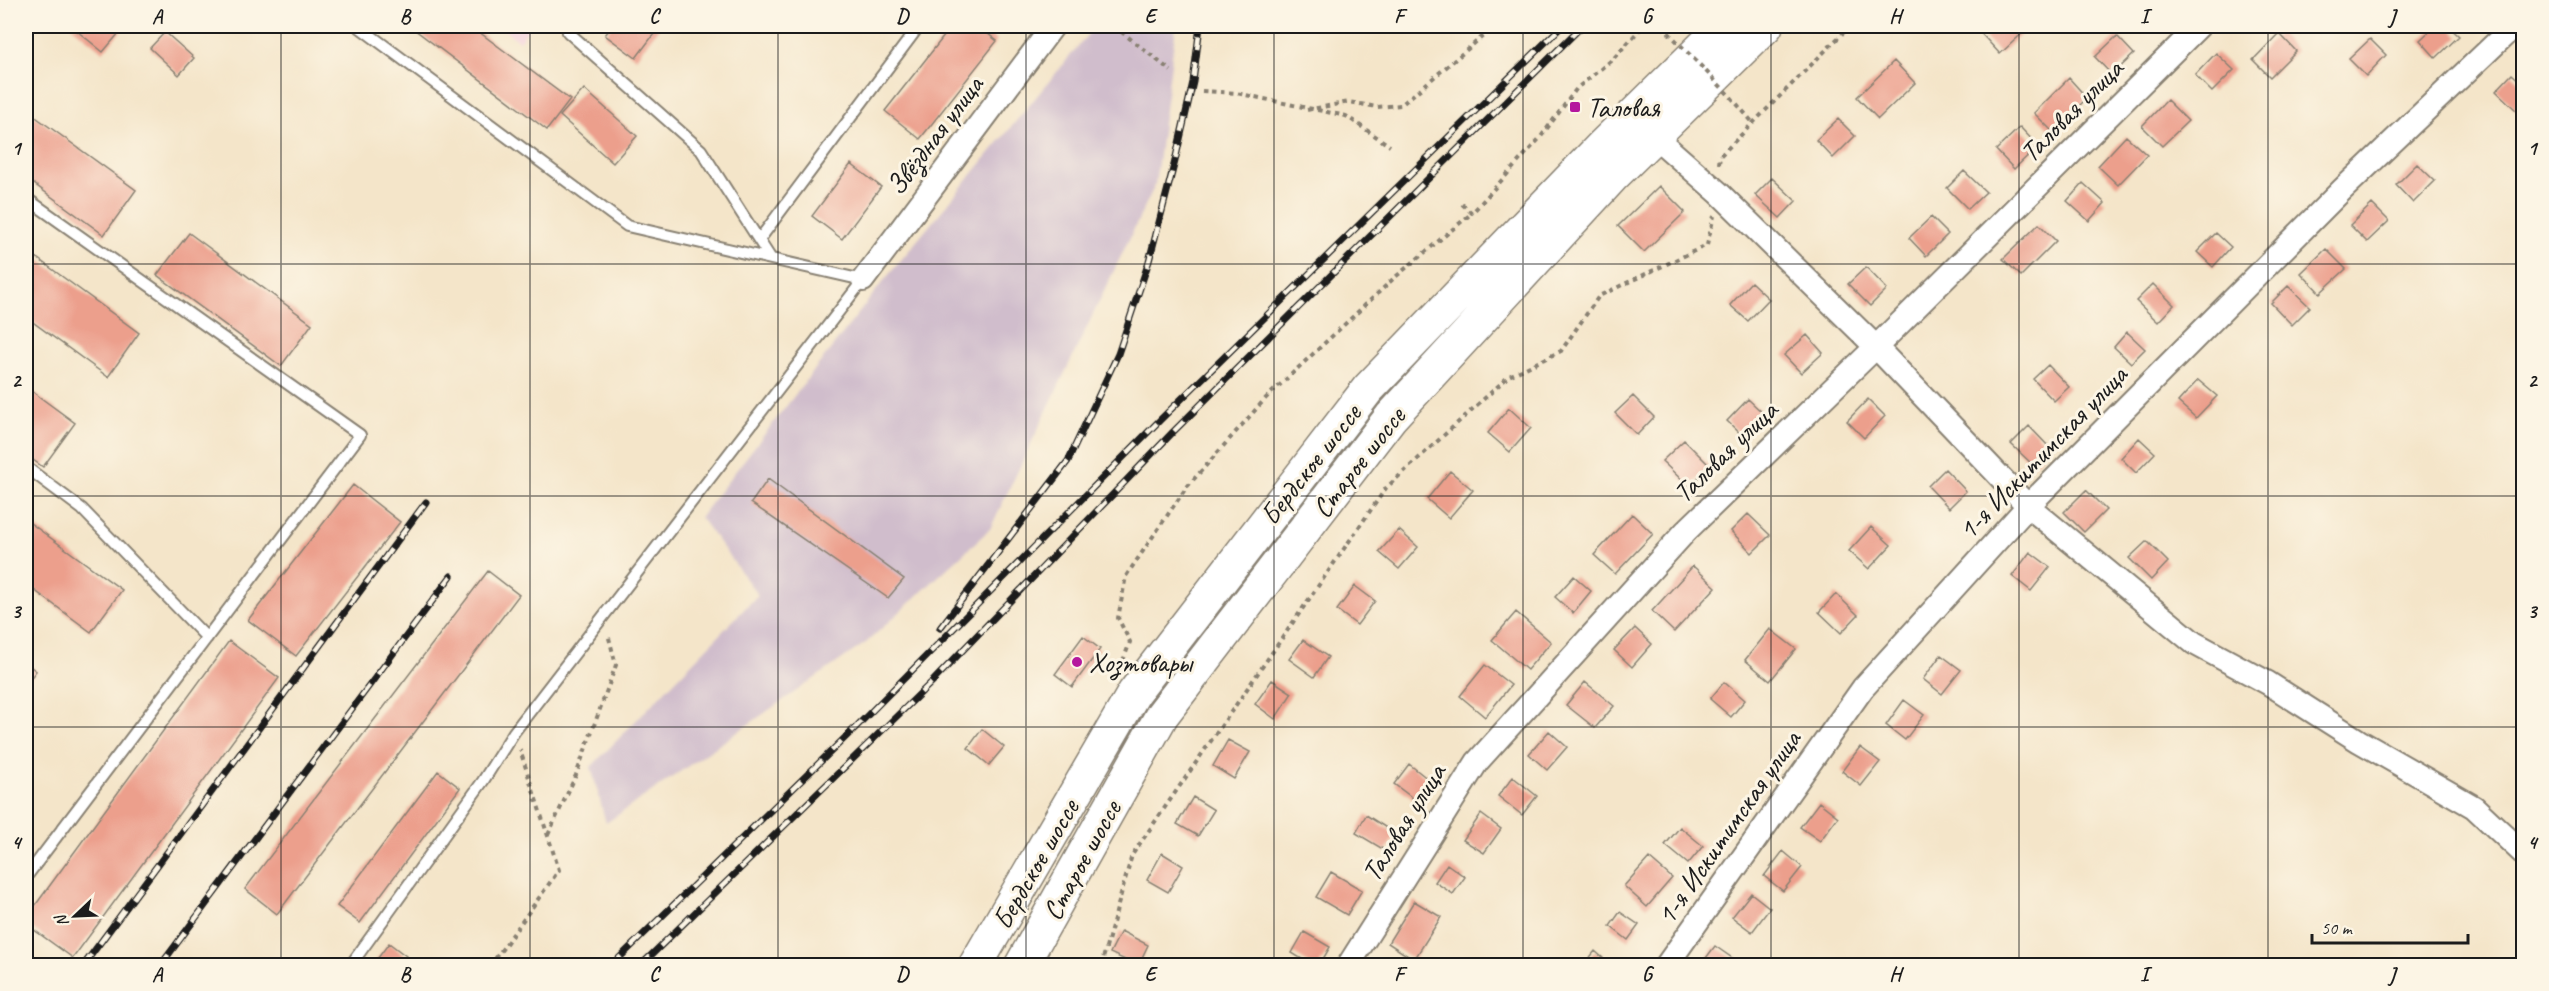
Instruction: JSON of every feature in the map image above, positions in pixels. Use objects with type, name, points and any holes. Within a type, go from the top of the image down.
[{"type":"highway","name":"Бердское шоссе","points":[[973,965],[1134,693],[1368,389],[1604,144],[1724,26]]},
{"type":"highway","name":"Старое шоссе","points":[[1029,963],[1169,706],[1391,417],[1612,177],[1766,26]]},
{"type":"street","name":"Звёздная улица","points":[[863,280],[1053,26]]},
{"type":"street","name":"Таловая улица","points":[[1348,966],[1477,762],[1686,531],[1876,347],[2199,26]]},
{"type":"street","name":"1-я Искитимская улица","points":[[1666,966],[1863,688],[2028,506],[2342,190],[2514,26]]},
{"type":"street","points":[[1654,136],[1719,193],[1876,347],[2028,506],[2194,643],[2268,683],[2359,741],[2474,807],[2523,854]]},
{"type":"lane","points":[[350,966],[483,781],[514,732],[863,280],[627,226],[358,26]]},
{"type":"lane","points":[[572,26],[568,32],[701,150],[771,259]]},
{"type":"lane","points":[[759,240],[918,26]]},
{"type":"lane","points":[[26,198],[360,435],[26,877]]},
{"type":"lane","points":[[26,467],[82,509],[207,638]]},
{"type":"path","points":[[1114,26],[1171,71]]},
{"type":"path","points":[[1307,110],[1349,102],[1377,107],[1401,105],[1495,26]]},
{"type":"path","points":[[1121,668],[1130,642],[1118,618],[1126,576],[1186,488],[1266,398],[1393,279],[1472,213],[1540,138],[1577,88],[1613,59],[1643,26]]},
{"type":"path","points":[[1662,26],[1754,124]]},
{"type":"path","points":[[1101,966],[1132,855],[1386,488],[1509,376],[1561,351],[1599,296],[1707,245],[1719,193],[1720,156],[1850,26]]},
{"type":"path","points":[[1202,91],[1236,93],[1307,110],[1346,116],[1390,146]]},
{"type":"path","points":[[1462,204],[1472,213]]},
{"type":"path","points":[[548,836],[576,775],[616,665],[604,616]]},
{"type":"path","points":[[490,966],[559,870],[514,732]]},
{"type":"shaded area","points":[[499,26],[531,26],[519,41]]},
{"type":"shaded area","points":[[1095,26],[1176,26],[1155,185],[990,529],[867,642],[606,823],[591,767],[758,595],[700,517],[882,283]]},
{"type":"building","points":[[71,26],[125,26],[103,52]]},
{"type":"building","points":[[410,26],[471,26],[570,100],[547,130]]},
{"type":"building","points":[[612,26],[660,26],[636,58],[605,35]]},
{"type":"building","points":[[952,26],[978,26],[997,41],[920,139],[885,111]]},
{"type":"building","points":[[1983,26],[2030,26],[2000,54],[1978,30]]},
{"type":"building","points":[[2435,26],[2448,26],[2459,36],[2436,58],[2420,40]]},
{"type":"building","points":[[165,32],[194,58],[179,75],[150,48]]},
{"type":"building","points":[[2279,33],[2296,51],[2270,77],[2253,60]]},
{"type":"building","points":[[2117,36],[2134,54],[2112,75],[2095,57]]},
{"type":"building","points":[[2370,39],[2386,55],[2366,76],[2349,59]]},
{"type":"building","points":[[2216,53],[2234,70],[2212,92],[2195,75]]},
{"type":"building","points":[[1894,61],[1915,83],[1878,119],[1857,97]]},
{"type":"building","points":[[2512,74],[2524,85],[2524,104],[2517,111],[2496,91]]},
{"type":"building","points":[[2069,78],[2087,98],[2053,132],[2034,113]]},
{"type":"building","points":[[584,89],[637,136],[613,163],[560,116]]},
{"type":"building","points":[[2167,100],[2188,121],[2162,146],[2142,126]]},
{"type":"building","points":[[26,110],[136,190],[104,235],[26,178]]},
{"type":"building","points":[[1838,119],[1855,136],[1833,158],[1816,140]]},
{"type":"building","points":[[2020,127],[2038,146],[2014,169],[1996,150]]},
{"type":"building","points":[[2126,136],[2147,155],[2118,185],[2098,166]]},
{"type":"building","points":[[851,164],[881,187],[842,239],[812,216]]},
{"type":"building","points":[[2417,164],[2435,181],[2413,203],[2396,185]]},
{"type":"building","points":[[1964,171],[1986,192],[1968,209],[1947,188]]},
{"type":"building","points":[[1772,178],[1796,201],[1780,218],[1755,195]]},
{"type":"building","points":[[2083,183],[2105,203],[2089,221],[2067,201]]},
{"type":"building","points":[[1659,186],[1685,212],[1644,252],[1618,226]]},
{"type":"building","points":[[2372,204],[2389,221],[2367,242],[2350,225]]},
{"type":"building","points":[[1931,217],[1948,234],[1926,256],[1909,238]]},
{"type":"building","points":[[2039,224],[2056,241],[2021,276],[2003,259]]},
{"type":"building","points":[[189,233],[312,324],[281,366],[157,275]]},
{"type":"building","points":[[2216,233],[2231,247],[2213,267],[2197,252]]},
{"type":"building","points":[[2326,249],[2346,269],[2320,293],[2301,273]]},
{"type":"building","points":[[26,250],[139,333],[108,377],[26,317]]},
{"type":"building","points":[[1866,267],[1887,289],[1870,306],[1848,284]]},
{"type":"building","points":[[1751,282],[1769,299],[1748,321],[1730,305]]},
{"type":"building","points":[[2153,284],[2174,305],[2158,322],[2136,301]]},
{"type":"building","points":[[2288,286],[2310,307],[2292,325],[2271,303]]},
{"type":"building","points":[[2127,332],[2145,349],[2131,363],[2114,347]]},
{"type":"building","points":[[1807,335],[1823,353],[1801,373],[1784,355]]},
{"type":"building","points":[[2048,365],[2069,387],[2054,401],[2033,379]]},
{"type":"building","points":[[2198,380],[2217,396],[2196,418],[2178,402]]},
{"type":"building","points":[[26,387],[75,423],[43,467],[26,455]]},
{"type":"building","points":[[1633,396],[1654,417],[1637,435],[1615,413]]},
{"type":"building","points":[[1748,399],[1766,416],[1745,438],[1727,421]]},
{"type":"building","points":[[1868,399],[1885,416],[1864,438],[1847,421]]},
{"type":"building","points":[[1509,408],[1531,428],[1510,452],[1488,433]]},
{"type":"building","points":[[2029,426],[2050,448],[2033,465],[2011,444]]},
{"type":"building","points":[[2139,438],[2155,453],[2136,473],[2121,458]]},
{"type":"building","points":[[1684,440],[1710,466],[1689,487],[1662,461]]},
{"type":"building","points":[[1945,469],[1966,491],[1949,508],[1928,486]]},
{"type":"building","points":[[1450,471],[1473,490],[1449,518],[1427,499]]},
{"type":"building","points":[[768,479],[904,579],[888,598],[751,503]]},
{"type":"building","points":[[353,485],[400,522],[296,656],[248,620]]},
{"type":"building","points":[[2086,490],[2106,510],[2084,532],[2064,512]]},
{"type":"building","points":[[1632,514],[1653,534],[1615,574],[1594,555]]},
{"type":"building","points":[[1748,514],[1770,535],[1752,553],[1731,531]]},
{"type":"building","points":[[26,520],[122,590],[91,632],[26,584]]},
{"type":"building","points":[[1871,527],[1891,545],[1869,569],[1849,551]]},
{"type":"building","points":[[1399,530],[1418,547],[1399,569],[1379,552]]},
{"type":"building","points":[[2147,541],[2168,562],[2151,580],[2129,558]]},
{"type":"building","points":[[2030,552],[2050,567],[2031,591],[2012,576]]},
{"type":"building","points":[[1693,566],[1716,587],[1674,632],[1652,611]]},
{"type":"building","points":[[488,571],[519,595],[277,914],[245,889]]},
{"type":"building","points":[[1574,576],[1591,591],[1573,613],[1555,597]]},
{"type":"building","points":[[1355,586],[1375,601],[1357,625],[1337,610]]},
{"type":"building","points":[[1836,594],[1858,615],[1841,633],[1819,612]]},
{"type":"building","points":[[1516,612],[1551,642],[1527,670],[1492,640]]},
{"type":"building","points":[[1635,628],[1652,644],[1632,667],[1614,650]]},
{"type":"building","points":[[1770,629],[1796,649],[1770,681],[1745,660]]},
{"type":"building","name":"Хозтовары","points":[[1083,636],[1100,649],[1072,687],[1055,674]]},
{"type":"building","points":[[1303,640],[1328,657],[1314,677],[1289,659]]},
{"type":"building","points":[[229,641],[279,678],[73,958],[26,924],[26,918]]},
{"type":"building","points":[[1941,655],[1961,670],[1942,694],[1923,679]]},
{"type":"building","points":[[26,663],[36,671],[26,684]]},
{"type":"building","points":[[1485,665],[1511,685],[1485,717],[1460,696]]},
{"type":"building","points":[[1272,680],[1292,693],[1275,719],[1255,704]]},
{"type":"building","points":[[1585,682],[1614,706],[1595,728],[1566,705]]},
{"type":"building","points":[[1724,682],[1745,700],[1731,717],[1710,699]]},
{"type":"building","points":[[1904,700],[1924,715],[1905,740],[1886,725]]},
{"type":"building","points":[[982,729],[1004,747],[989,765],[968,748]]},
{"type":"building","points":[[1549,731],[1567,747],[1547,770],[1529,754]]},
{"type":"building","points":[[1228,740],[1250,752],[1234,779],[1213,766]]},
{"type":"building","points":[[1860,747],[1880,762],[1861,786],[1842,771]]},
{"type":"building","points":[[1409,764],[1433,783],[1418,802],[1394,784]]},
{"type":"building","points":[[438,771],[460,788],[360,923],[337,906]]},
{"type":"building","points":[[1513,777],[1537,796],[1522,815],[1498,796]]},
{"type":"building","points":[[1193,797],[1214,810],[1198,836],[1177,824]]},
{"type":"building","points":[[1819,802],[1838,817],[1820,841],[1800,827]]},
{"type":"building","points":[[1481,814],[1501,829],[1484,853],[1463,840]]},
{"type":"building","points":[[1366,815],[1396,834],[1386,851],[1356,833]]},
{"type":"building","points":[[1680,827],[1703,846],[1688,864],[1665,845]]},
{"type":"building","points":[[1783,851],[1802,867],[1783,891],[1764,876]]},
{"type":"building","points":[[1162,853],[1183,866],[1168,892],[1147,880]]},
{"type":"building","points":[[1649,858],[1672,878],[1647,907],[1624,886]]},
{"type":"building","points":[[1447,864],[1465,877],[1453,894],[1435,882]]},
{"type":"building","points":[[1331,872],[1362,890],[1347,915],[1316,897]]},
{"type":"building","points":[[1751,893],[1770,908],[1752,932],[1732,917]]},
{"type":"building","points":[[1414,901],[1441,917],[1414,960],[1388,943]]},
{"type":"building","points":[[1620,912],[1639,925],[1628,940],[1610,926]]},
{"type":"building","points":[[1121,931],[1148,945],[1138,966],[1110,953]]},
{"type":"building","points":[[1304,932],[1330,947],[1319,966],[1313,966],[1292,953]]},
{"type":"building","points":[[389,943],[419,966],[372,966]]},
{"type":"building","points":[[1715,946],[1735,960],[1731,966],[1700,966]]},
{"type":"building","points":[[1595,951],[1612,966],[1583,966]]},
{"type":"railway","points":[[940,628],[1068,461],[1118,354],[1149,261],[1175,161],[1193,82],[1200,26]]},
{"type":"railway","points":[[611,966],[855,728],[1161,419],[1562,26]]},
{"type":"railway","points":[[640,966],[934,680],[1173,432],[1582,26]]},
{"type":"railway","points":[[83,966],[426,502]]},
{"type":"railway","points":[[160,966],[451,576]]},
{"type":"place","name":"Таловая","points":[[1575,107]]},
{"type":"place","name":"Хозтовары","points":[[1077,662]]}]
